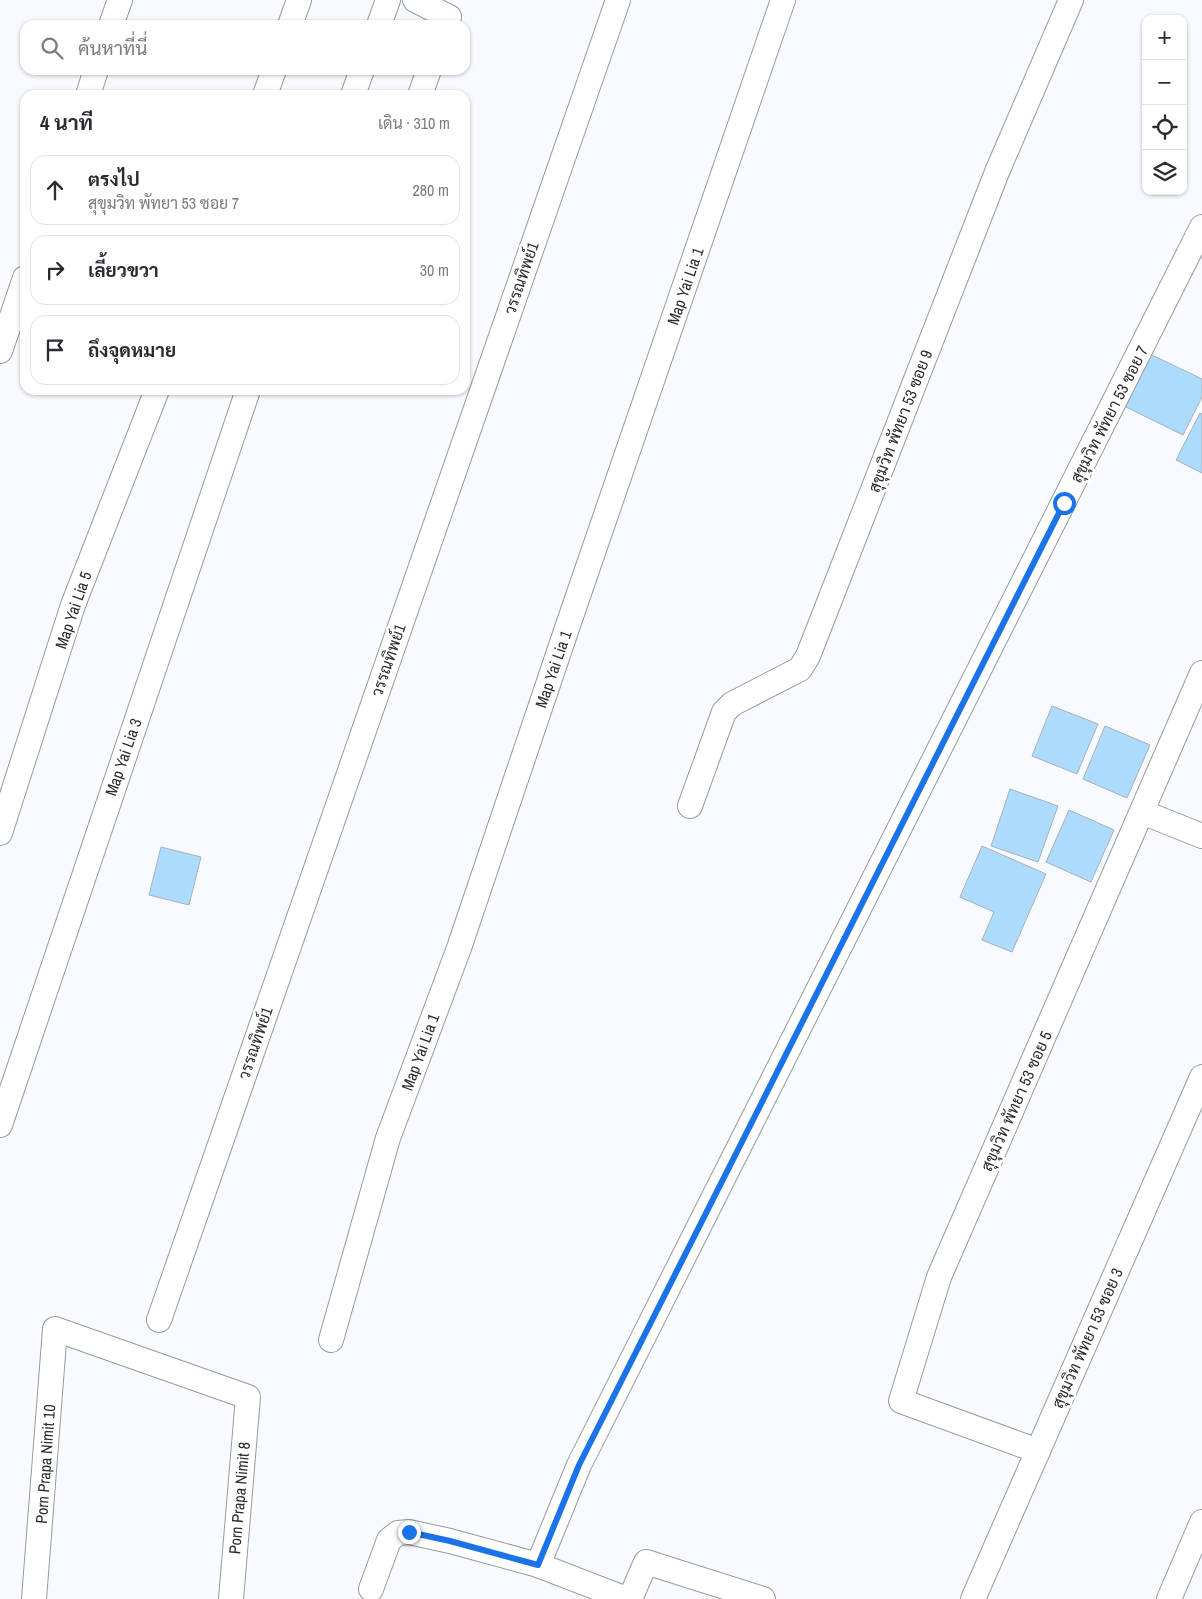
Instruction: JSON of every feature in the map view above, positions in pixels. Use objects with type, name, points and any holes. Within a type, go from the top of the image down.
[{"type":"street","points":[[114,20],[120,0]]},
{"type":"street","points":[[292,20],[299,0]]},
{"type":"street","points":[[381,20],[388,0]]},
{"type":"street","points":[[415,0],[449,17],[448,20]]},
{"type":"street","name":"วรรณทิพย์1","points":[[159,1320],[618,0]]},
{"type":"street","name":"Map Yai Lia 1","points":[[331,1340],[388,1138],[459,948],[783,0]]},
{"type":"street","name":"สุขุมวิท พัทยา 53 ซอย 9","points":[[690,806],[724,712],[732,704],[800,669],[808,656],[997,172],[1071,0]]},
{"type":"street","points":[[90,90],[94,75]]},
{"type":"street","points":[[267,90],[272,75]]},
{"type":"street","points":[[355,90],[360,75]]},
{"type":"street","points":[[422,90],[427,75]]},
{"type":"street","name":"สุขุมวิท พัทยา 53 ซอย 7","points":[[538,1565],[579,1465],[1202,227]]},
{"type":"street","points":[[0,352],[20,293]]},
{"type":"street","name":"Map Yai Lia 5","points":[[0,833],[73,606],[156,395]]},
{"type":"street","name":"Map Yai Lia 3","points":[[0,1125],[246,395]]},
{"type":"street","name":"สุขุมวิท พัทยา 53 ซอย 5","points":[[1038,1451],[901,1401],[939,1277],[1202,673]]},
{"type":"street","points":[[1142,812],[1202,836]]},
{"type":"street","name":"สุขุมวิท พัทยา 53 ซอย 3","points":[[973,1599],[1202,1077]]},
{"type":"street","name":"Porn Prapa Nimit 8","points":[[55,1329],[248,1396],[231,1599]]},
{"type":"street","name":"Porn Prapa Nimit 10","points":[[34,1599],[55,1329]]},
{"type":"street","points":[[1169,1599],[1202,1522]]},
{"type":"street","points":[[371,1589],[389,1540],[398,1533],[409,1532],[538,1565],[626,1599]]},
{"type":"street","points":[[630,1599],[646,1562],[763,1599]]},
{"type":"building","points":[[1150,354],[1202,379],[1202,397],[1183,435],[1124,406]]},
{"type":"building","points":[[1200,413],[1202,414],[1202,473],[1176,460]]},
{"type":"building","points":[[1052,706],[1098,724],[1077,774],[1032,756]]},
{"type":"building","points":[[1105,726],[1150,745],[1127,798],[1083,779]]},
{"type":"building","points":[[1010,789],[1058,806],[1038,862],[991,846]]},
{"type":"building","points":[[1069,810],[1114,830],[1091,882],[1046,862]]},
{"type":"building","points":[[982,846],[1046,874],[1012,952],[982,940],[994,912],[960,897]]},
{"type":"building","points":[[161,847],[201,857],[189,905],[149,895]]},
{"type":"route","points":[[409,1532],[538,1565],[579,1465],[1064,503]]}]
